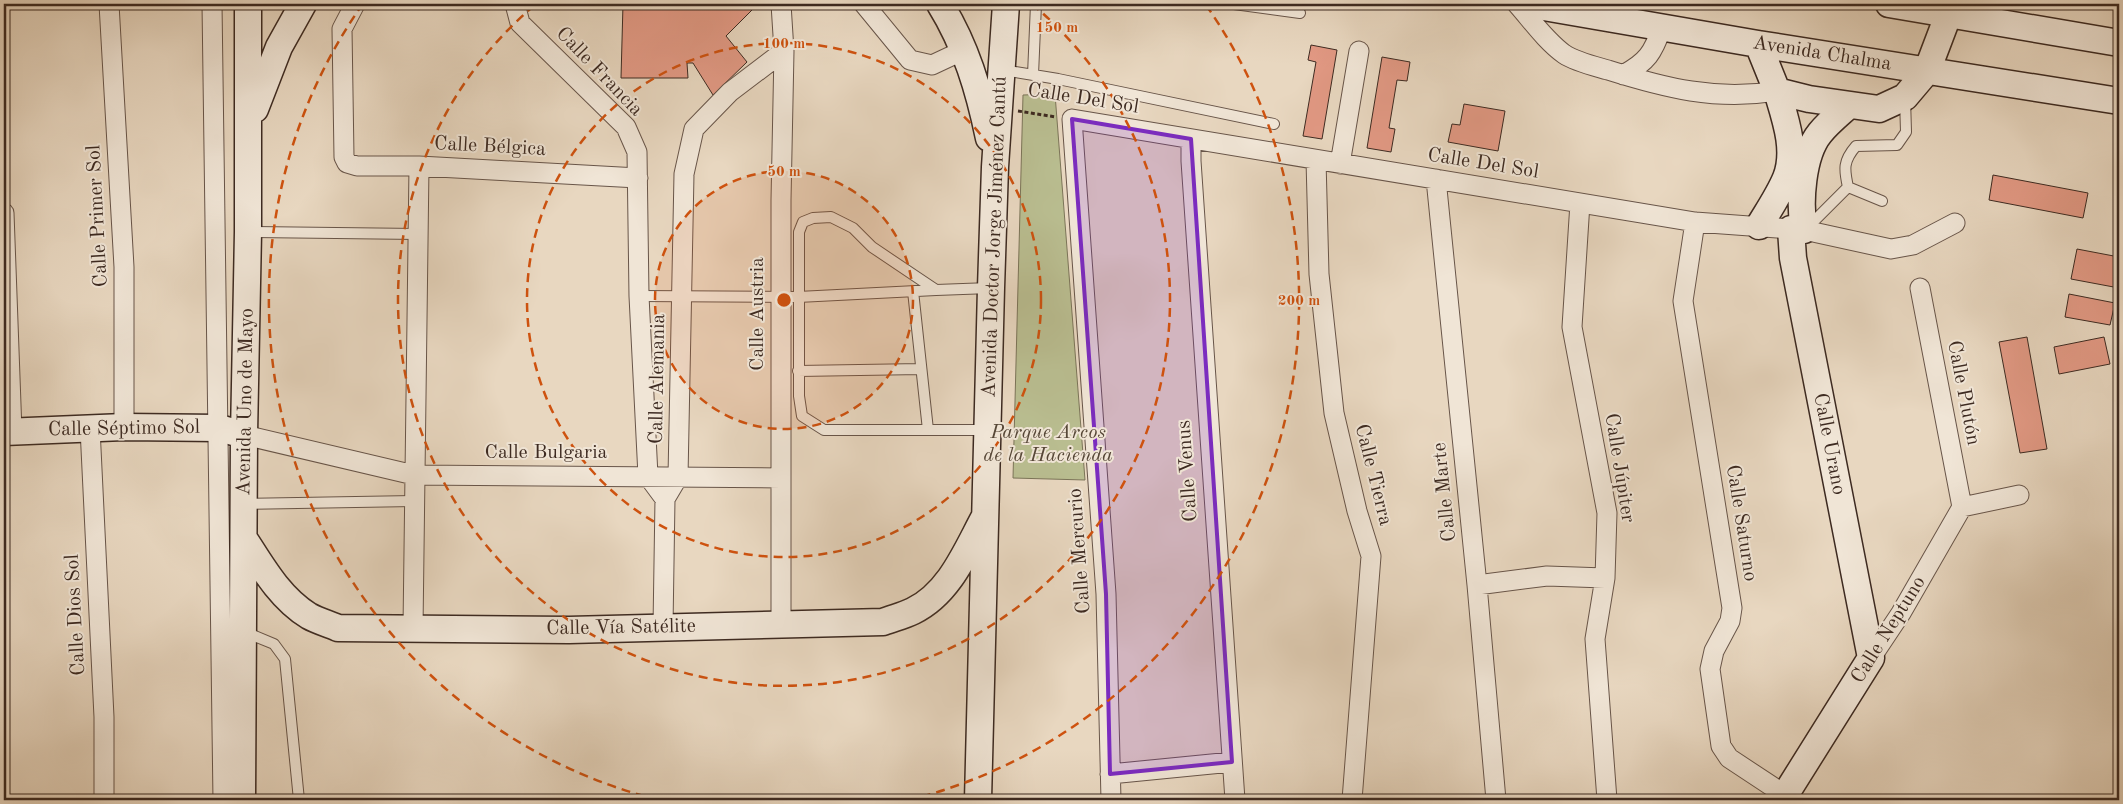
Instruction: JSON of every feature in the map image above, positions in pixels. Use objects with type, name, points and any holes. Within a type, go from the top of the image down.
[{"type":"main road","name":"Avenida Uno de Mayo","points":[[242,800],[245,540],[244,435],[248,232],[248,4]]},
{"type":"main road","points":[[248,131],[267,74],[303,4]]},
{"type":"main road","points":[[940,4],[964,50],[978,88],[995,168]]},
{"type":"main road","name":"Avenida Doctor Jorge Jiménez Cantú","points":[[978,800],[995,168],[1006,4]]},
{"type":"main road","name":"Avenida Chalma","points":[[1526,4],[1758,44],[2119,101]]},
{"type":"main road","points":[[1889,4],[1952,9],[2119,43]]},
{"type":"main road","points":[[1777,91],[1848,106],[1879,109],[1905,97],[1926,71],[1952,9]]},
{"type":"main road","points":[[1758,44],[1777,91],[1788,129],[1790,147],[1786,177],[1759,226]]},
{"type":"main road","name":"Calle Urano","points":[[1848,106],[1819,134],[1809,150],[1802,208],[1793,258],[1871,658]]},
{"type":"main road","name":"Calle Séptimo Sol","points":[[8,432],[124,427],[219,428],[244,435]]},
{"type":"main road","name":"Calle Vía Satélite","points":[[245,540],[267,574],[286,597],[310,617],[338,628],[569,630],[883,622],[914,611],[936,594],[953,576],[985,516]]},
{"type":"main road","name":"Calle Neptuno","points":[[1784,798],[1871,658]]},
{"type":"street","name":"Calle Primer Sol","points":[[110,4],[124,267],[124,427]]},
{"type":"street","points":[[212,4],[223,800]]},
{"type":"street","name":"Calle Bélgica","points":[[355,4],[342,29],[344,157],[347,164],[357,166],[419,166],[638,178]]},
{"type":"street","name":"Calle Francia","points":[[515,4],[520,23],[626,127],[637,152],[638,296],[648,476]]},
{"type":"street","name":"Calle Austria","points":[[781,624],[781,478],[789,297],[782,4]]},
{"type":"street","points":[[864,4],[910,60],[932,65],[964,50]]},
{"type":"street","points":[[1517,4],[1548,40],[1566,55],[1623,75],[1679,90],[1703,93],[1749,95],[1777,91]]},
{"type":"street","points":[[1623,75],[1636,68],[1648,58],[1655,47],[1662,27]]},
{"type":"street","name":"Calle Alemania","points":[[663,627],[665,499],[678,477],[684,174],[694,129],[730,92],[784,51]]},
{"type":"street","points":[[1340,164],[1358,51]]},
{"type":"street","name":"Calle Del Sol","points":[[1072,119],[1695,222],[1797,230],[1891,248],[1913,245],[1955,223]]},
{"type":"street","name":"Calle Mercurio","points":[[1072,119],[1106,594],[1111,800]]},
{"type":"street","name":"Calle Venus","points":[[1191,139],[1190,161],[1235,800]]},
{"type":"street","name":"Calle Tierra","points":[[1316,160],[1319,274],[1334,413],[1357,511],[1371,556],[1352,800]]},
{"type":"street","points":[[413,628],[419,166]]},
{"type":"street","name":"Calle Marte","points":[[1436,179],[1477,585],[1496,800]]},
{"type":"street","name":"Calle Júpiter","points":[[1580,203],[1572,327],[1607,513],[1605,578],[1595,639],[1607,800]]},
{"type":"street","points":[[4,213],[8,432]]},
{"type":"street","name":"Calle Saturno","points":[[1695,222],[1683,301],[1732,608],[1730,621],[1714,651],[1710,669],[1721,746],[1729,758],[1784,798]]},
{"type":"street","name":"Calle Plutón","points":[[1920,288],[1962,507]]},
{"type":"street","name":"Calle Dios Sol","points":[[90,428],[104,717],[104,800]]},
{"type":"street","name":"Calle Bulgaria","points":[[244,435],[414,475],[781,478]]},
{"type":"street","points":[[648,476],[665,499]]},
{"type":"street","points":[[1962,507],[2018,495]]},
{"type":"street","name":"Calle Neptuno","points":[[1871,658],[1901,613],[1962,507]]},
{"type":"street","points":[[1477,585],[1547,576],[1605,578]]},
{"type":"street","points":[[1110,774],[1232,762]]},
{"type":"lane","points":[[1033,75],[1036,4]]},
{"type":"lane","points":[[1234,4],[1300,13]]},
{"type":"lane","points":[[1002,70],[1274,124]]},
{"type":"lane","points":[[1848,187],[1844,171],[1847,156],[1856,146],[1897,144],[1906,132],[1905,97]]},
{"type":"lane","points":[[1848,187],[1882,201]]},
{"type":"lane","points":[[1797,230],[1848,187]]},
{"type":"lane","points":[[936,290],[872,248],[853,228],[831,217],[813,218],[803,222],[799,232],[789,297],[802,416],[824,430],[988,430]]},
{"type":"lane","points":[[248,232],[418,234]]},
{"type":"lane","points":[[638,296],[789,297],[991,288]]},
{"type":"lane","points":[[913,291],[928,430]]},
{"type":"lane","points":[[798,371],[921,369]]},
{"type":"lane","points":[[244,504],[414,501]]},
{"type":"lane","points":[[244,632],[274,644],[285,659],[299,800]]},
{"type":"path","name":"Calle Del Sol","points":[[1000,108],[1072,119]]},
{"type":"highlighted area","points":[[1072,119],[1191,139],[1232,762],[1110,774],[1106,594]]},
{"type":"green space","name":"Parque Arcos de la Hacienda","points":[[1055,94],[1085,480],[1013,478],[1023,95]]},
{"type":"building","points":[[623,4],[758,4],[726,36],[747,62],[713,95],[693,63],[687,63],[688,78],[621,78]]},
{"type":"building","points":[[1311,45],[1337,50],[1322,139],[1303,136],[1316,62],[1308,60]]},
{"type":"building","points":[[1382,57],[1410,62],[1407,81],[1397,80],[1389,128],[1395,129],[1391,152],[1367,148]]},
{"type":"building","points":[[1464,104],[1505,111],[1498,151],[1448,142],[1452,124],[1460,125]]},
{"type":"building","points":[[1993,175],[2088,193],[2083,218],[1989,200]]},
{"type":"building","points":[[2077,249],[2119,257],[2119,288],[2071,279]]},
{"type":"building","points":[[2069,294],[2115,303],[2110,325],[2065,317]]},
{"type":"building","points":[[2027,337],[2047,449],[2020,453],[1999,342]]},
{"type":"building","points":[[2104,337],[2110,364],[2059,374],[2054,347]]}]
